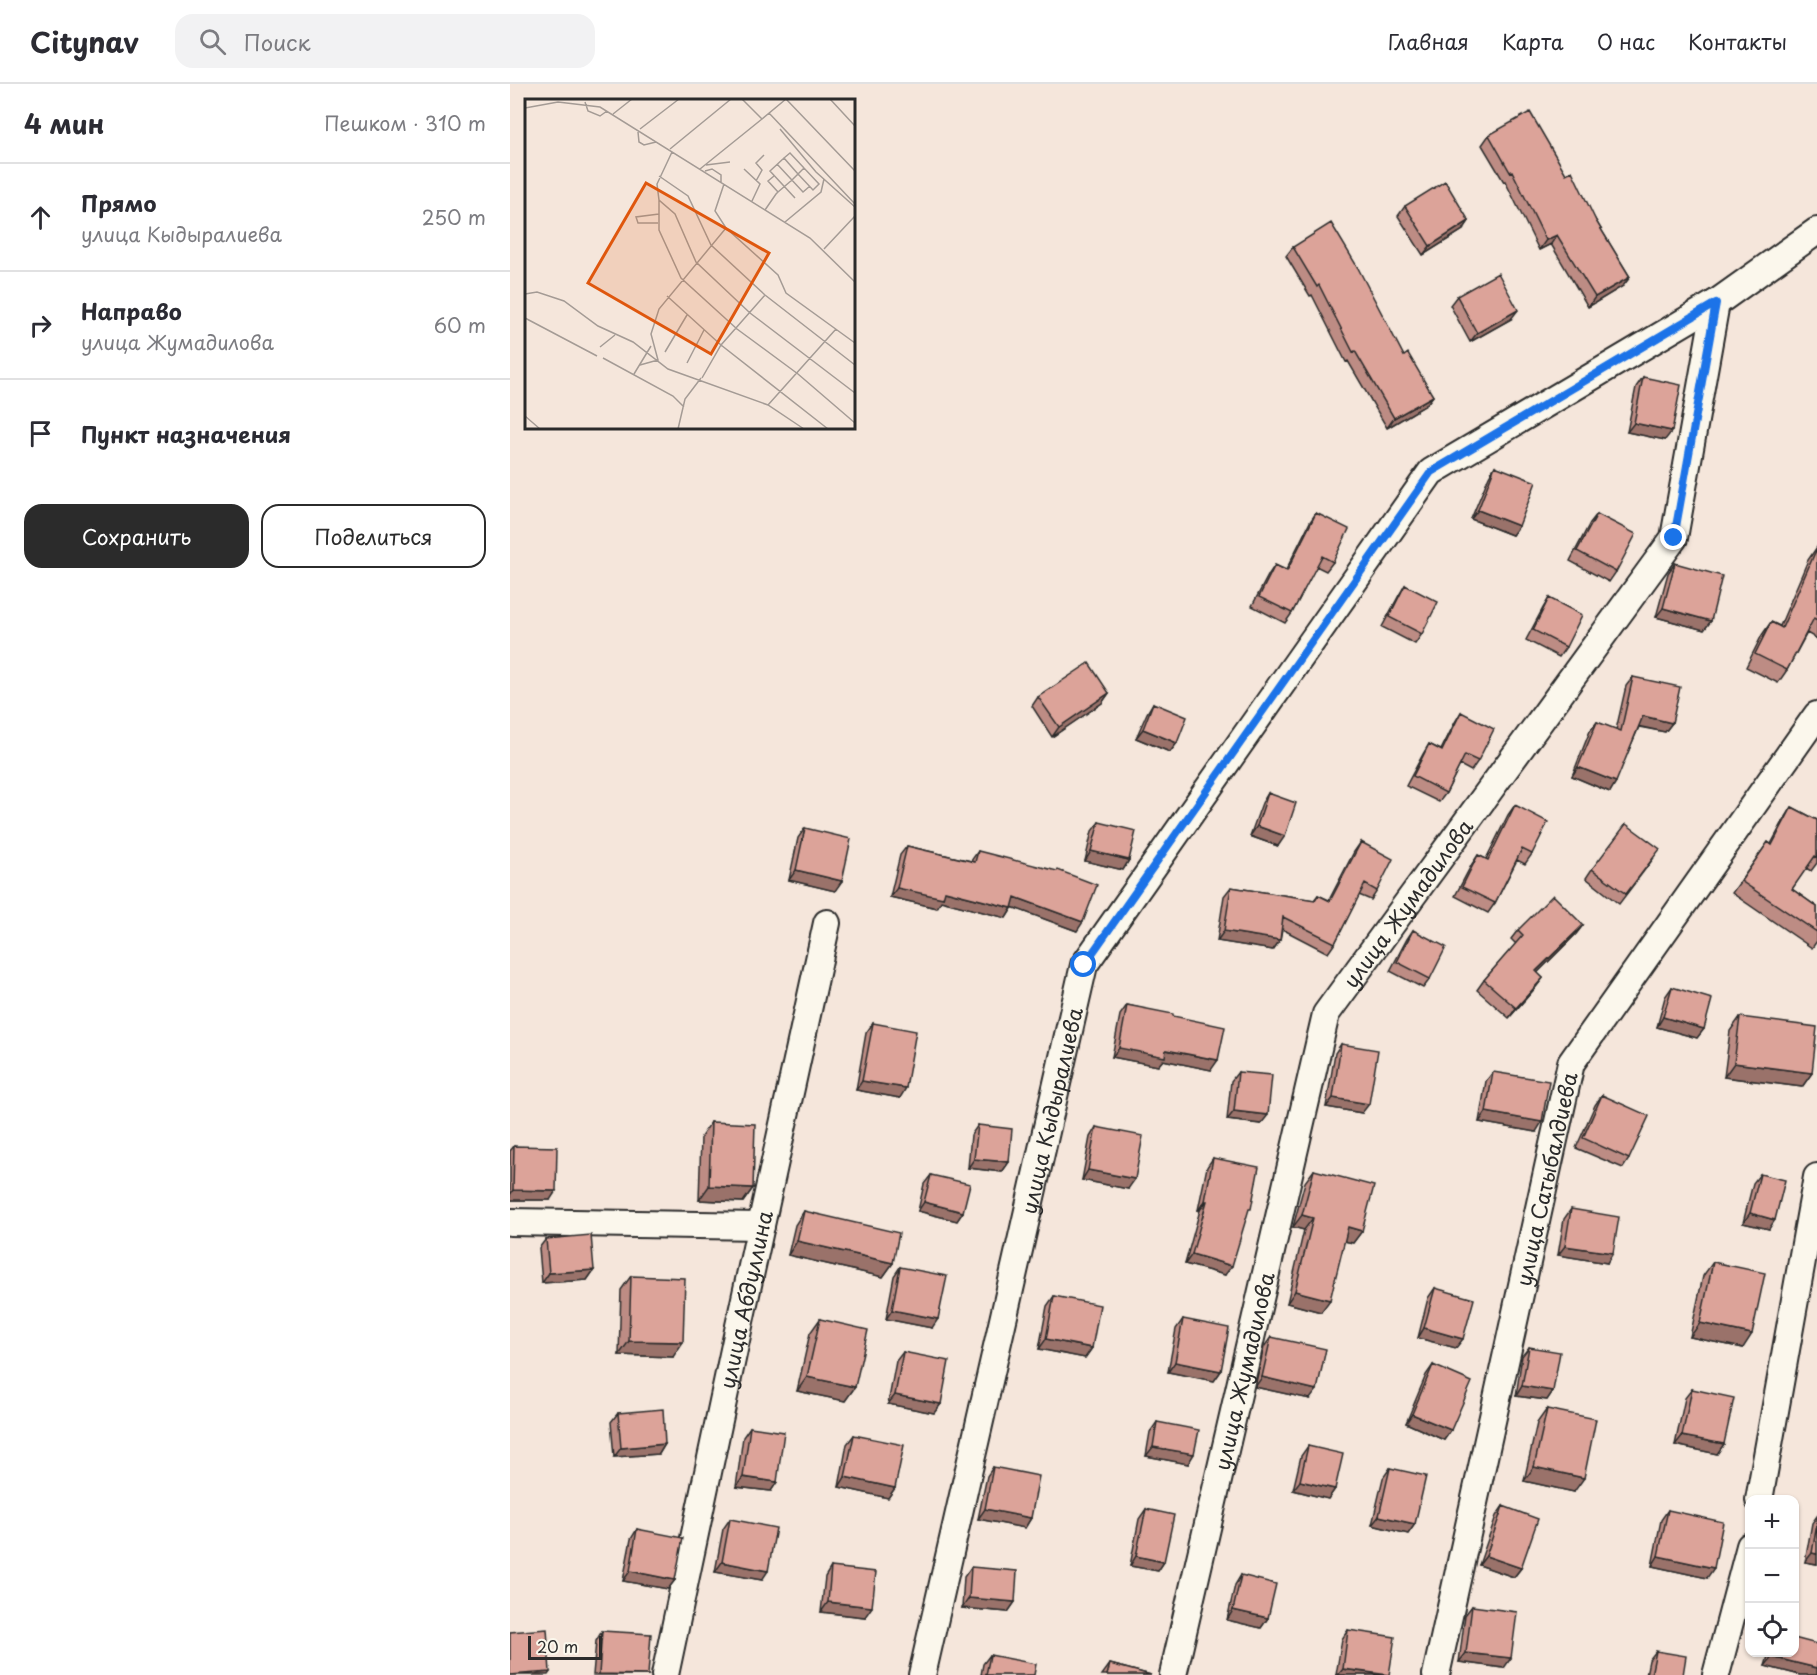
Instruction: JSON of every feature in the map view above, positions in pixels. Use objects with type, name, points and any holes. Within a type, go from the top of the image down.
[{"type":"street","points":[[1716,303],[1817,231]]},
{"type":"street","name":"улица Кыдыралиева","points":[[922,1675],[1084,965],[1431,472],[1716,303]]},
{"type":"street","name":"улица Жумадилова","points":[[1173,1675],[1326,1014],[1674,538],[1716,303]]},
{"type":"street","name":"улица Сатыбалдиева","points":[[1436,1675],[1572,1064],[1817,716]]},
{"type":"street","name":"улица Абдуллина","points":[[666,1675],[760,1226],[827,923]]},
{"type":"street","points":[[1761,1495],[1817,1177]]},
{"type":"street","points":[[510,1222],[760,1226]]},
{"type":"street","points":[[1716,1675],[1748,1549]]},
{"type":"building","points":[[1530,112],[1566,174],[1572,171],[1596,221],[1630,277],[1595,297],[1557,235],[1546,240],[1512,171],[1510,172],[1489,135]]},
{"type":"building","points":[[1445,181],[1469,221],[1430,246],[1405,206]]},
{"type":"building","points":[[1331,223],[1358,268],[1404,356],[1408,353],[1433,396],[1394,418],[1355,351],[1353,352],[1319,285],[1317,287],[1293,247]]},
{"type":"building","points":[[1498,273],[1518,310],[1477,333],[1457,296]]},
{"type":"building","points":[[1643,377],[1681,385],[1672,431],[1634,423]]},
{"type":"building","points":[[1495,466],[1536,482],[1519,526],[1478,510]]},
{"type":"building","points":[[1316,513],[1349,529],[1333,562],[1322,556],[1292,613],[1259,597],[1275,565],[1287,571]]},
{"type":"building","points":[[1597,514],[1636,534],[1616,572],[1577,551]]},
{"type":"building","points":[[1817,548],[1817,620],[1814,618],[1787,670],[1755,654],[1771,622],[1782,628]]},
{"type":"building","points":[[1675,563],[1722,576],[1711,621],[1663,608]]},
{"type":"building","points":[[1405,585],[1438,602],[1422,634],[1389,617]]},
{"type":"building","points":[[1549,598],[1582,615],[1566,647],[1533,630]]},
{"type":"building","points":[[1089,663],[1109,693],[1059,727],[1038,697]]},
{"type":"building","points":[[1633,677],[1680,687],[1672,723],[1643,716],[1616,782],[1578,767],[1597,722],[1621,731]]},
{"type":"building","points":[[1153,703],[1187,717],[1177,743],[1143,729]]},
{"type":"building","points":[[1461,712],[1494,729],[1478,761],[1465,755],[1446,793],[1413,776],[1429,744],[1442,751]]},
{"type":"building","points":[[1268,793],[1296,803],[1285,836],[1257,826]]},
{"type":"building","points":[[1515,805],[1548,822],[1532,854],[1522,849],[1495,903],[1462,887],[1478,855],[1488,860]]},
{"type":"building","points":[[1792,807],[1817,820],[1817,857],[1815,856],[1792,889],[1817,907],[1817,932],[1741,881],[1768,842],[1772,845]]},
{"type":"building","points":[[1099,822],[1136,831],[1129,860],[1091,851]]},
{"type":"building","points":[[1626,824],[1660,849],[1626,894],[1592,869]]},
{"type":"building","points":[[805,828],[851,839],[842,881],[796,870]]},
{"type":"building","points":[[1361,842],[1393,859],[1377,891],[1365,884],[1335,943],[1283,917],[1280,940],[1224,931],[1231,887],[1315,900],[1318,895],[1330,901]]},
{"type":"building","points":[[907,846],[975,862],[978,851],[1058,870],[1097,885],[1083,922],[1015,897],[1012,908],[945,891],[943,898],[897,888]]},
{"type":"building","points":[[1553,895],[1583,925],[1536,971],[1543,978],[1516,1008],[1484,980],[1523,935],[1518,930]]},
{"type":"building","points":[[1413,930],[1446,947],[1430,979],[1397,962]]},
{"type":"building","points":[[1672,987],[1712,999],[1704,1029],[1663,1017]]},
{"type":"building","points":[[1127,1005],[1225,1027],[1218,1060],[1166,1050],[1165,1057],[1119,1048]]},
{"type":"building","points":[[1740,1017],[1817,1027],[1812,1073],[1734,1063]]},
{"type":"building","points":[[873,1023],[916,1031],[906,1088],[862,1081]]},
{"type":"building","points":[[1341,1044],[1378,1050],[1369,1104],[1333,1098]]},
{"type":"building","points":[[1238,1072],[1272,1075],[1268,1115],[1234,1111]]},
{"type":"building","points":[[1493,1072],[1549,1081],[1542,1122],[1486,1112]]},
{"type":"building","points":[[1602,1095],[1649,1116],[1629,1159],[1583,1138]]},
{"type":"building","points":[[711,1122],[755,1124],[753,1188],[709,1186]]},
{"type":"building","points":[[978,1125],[1012,1129],[1009,1162],[974,1159]]},
{"type":"building","points":[[1096,1127],[1143,1136],[1135,1179],[1088,1170]]},
{"type":"building","points":[[514,1146],[557,1147],[556,1191],[513,1190]]},
{"type":"building","points":[[1213,1158],[1259,1167],[1251,1209],[1249,1209],[1232,1266],[1192,1254],[1207,1201],[1205,1201]]},
{"type":"building","points":[[1314,1170],[1374,1186],[1362,1231],[1348,1227],[1330,1300],[1295,1291],[1313,1218],[1302,1215]]},
{"type":"building","points":[[1760,1174],[1785,1180],[1775,1220],[1750,1213]]},
{"type":"building","points":[[931,1175],[970,1184],[963,1212],[924,1202]]},
{"type":"building","points":[[1571,1209],[1619,1217],[1613,1253],[1565,1246]]},
{"type":"building","points":[[804,1211],[899,1233],[893,1263],[797,1241]]},
{"type":"building","points":[[591,1235],[594,1270],[549,1273],[546,1239]]},
{"type":"building","points":[[1713,1262],[1765,1273],[1752,1334],[1700,1323]]},
{"type":"building","points":[[900,1267],[947,1276],[938,1319],[892,1310]]},
{"type":"building","points":[[631,1276],[685,1278],[683,1342],[629,1341]]},
{"type":"building","points":[[1435,1288],[1474,1299],[1463,1339],[1424,1328]]},
{"type":"building","points":[[1054,1296],[1100,1305],[1092,1348],[1046,1339]]},
{"type":"building","points":[[820,1319],[868,1330],[855,1387],[807,1377]]},
{"type":"building","points":[[1183,1319],[1229,1328],[1221,1371],[1175,1362]]},
{"type":"building","points":[[1271,1337],[1326,1349],[1317,1390],[1262,1377]]},
{"type":"building","points":[[1529,1347],[1560,1352],[1553,1391],[1522,1386]]},
{"type":"building","points":[[903,1352],[949,1361],[941,1404],[895,1395]]},
{"type":"building","points":[[1433,1365],[1472,1382],[1451,1430],[1412,1414]]},
{"type":"building","points":[[1692,1389],[1734,1398],[1724,1444],[1682,1436]]},
{"type":"building","points":[[663,1409],[665,1444],[621,1448],[618,1413]]},
{"type":"building","points":[[1547,1409],[1596,1419],[1584,1478],[1534,1467]]},
{"type":"building","points":[[1157,1422],[1199,1430],[1194,1454],[1153,1447]]},
{"type":"building","points":[[750,1427],[784,1432],[777,1482],[743,1477]]},
{"type":"building","points":[[854,1435],[904,1445],[895,1488],[845,1477]]},
{"type":"building","points":[[1308,1446],[1343,1454],[1335,1489],[1300,1481]]},
{"type":"building","points":[[993,1467],[1039,1476],[1031,1518],[985,1509]]},
{"type":"building","points":[[1390,1468],[1426,1476],[1415,1524],[1379,1516]]},
{"type":"building","points":[[1503,1506],[1538,1519],[1521,1568],[1486,1556]]},
{"type":"building","points":[[1146,1509],[1174,1515],[1164,1562],[1136,1556]]},
{"type":"building","points":[[1668,1510],[1723,1522],[1714,1568],[1658,1556]]},
{"type":"building","points":[[730,1519],[776,1528],[768,1571],[722,1562]]},
{"type":"building","points":[[1817,1524],[1817,1554],[1812,1553]]},
{"type":"building","points":[[637,1529],[683,1538],[675,1580],[630,1571]]},
{"type":"building","points":[[831,1567],[876,1572],[872,1607],[828,1602]]},
{"type":"building","points":[[971,1567],[1017,1571],[1015,1602],[969,1598]]},
{"type":"building","points":[[1241,1575],[1276,1584],[1268,1618],[1233,1610]]},
{"type":"building","points":[[1472,1606],[1517,1612],[1511,1658],[1466,1653]]},
{"type":"building","points":[[547,1629],[550,1672],[510,1675],[510,1632]]},
{"type":"building","points":[[1348,1630],[1395,1637],[1389,1675],[1343,1669]]},
{"type":"building","points":[[602,1631],[651,1634],[648,1675],[599,1674]]},
{"type":"building","points":[[1799,1639],[1817,1644],[1817,1668],[1772,1657],[1799,1657]]},
{"type":"building","points":[[1656,1651],[1686,1656],[1683,1675],[1651,1675]]},
{"type":"building","points":[[990,1655],[1036,1664],[1034,1675],[986,1675]]},
{"type":"building","points":[[1110,1664],[1151,1675],[1107,1675]]},
{"type":"route","points":[[1084,965],[1431,472],[1716,303],[1674,538]]}]
